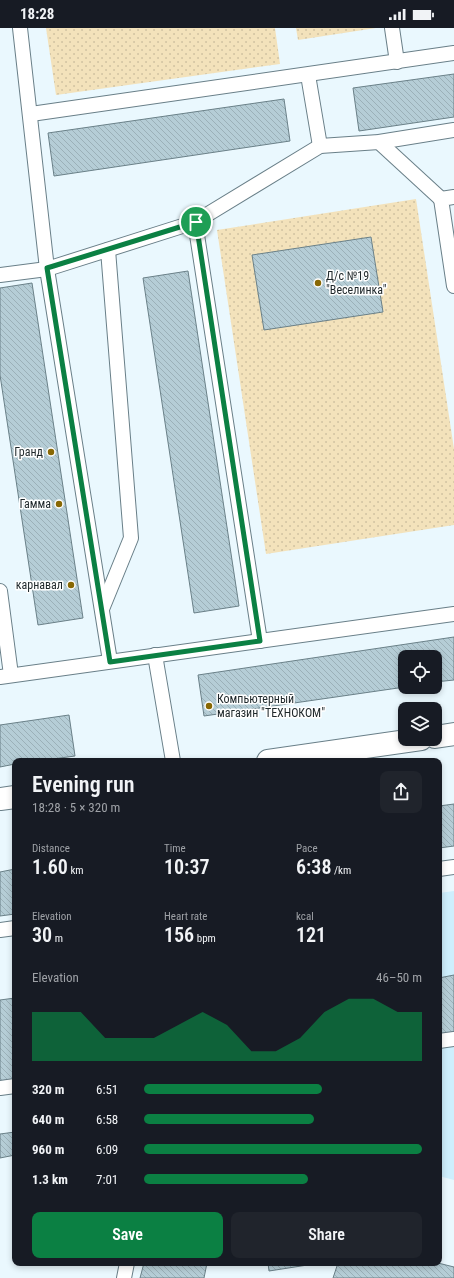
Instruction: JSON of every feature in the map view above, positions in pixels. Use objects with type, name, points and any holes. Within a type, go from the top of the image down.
[{"type":"street","points":[[442,736],[454,734]]},
{"type":"street","points":[[289,758],[398,742]]},
{"type":"street","points":[[0,799],[12,797]]},
{"type":"lane","points":[[20,28],[31,114],[47,268],[110,662]]},
{"type":"lane","points":[[392,28],[398,62]]},
{"type":"lane","points":[[31,114],[454,53]]},
{"type":"lane","points":[[308,75],[320,146]]},
{"type":"lane","points":[[0,275],[47,268],[196,222],[320,146],[379,142],[454,130]]},
{"type":"lane","points":[[379,142],[448,198],[454,286]]},
{"type":"lane","points":[[196,222],[260,641]]},
{"type":"lane","points":[[102,609],[131,538],[108,250]]},
{"type":"lane","points":[[0,591],[6,676],[454,614]]},
{"type":"lane","points":[[155,655],[172,758]]},
{"type":"lane","points":[[442,869],[454,867]]},
{"type":"lane","points":[[0,930],[12,928]]},
{"type":"lane","points":[[442,1041],[454,1039]]},
{"type":"lane","points":[[0,1088],[12,1086]]},
{"type":"lane","points":[[124,1278],[126,1266]]},
{"type":"shaded area","points":[[46,28],[275,28],[280,64],[56,95]]},
{"type":"shaded area","points":[[296,28],[376,28],[298,40]]},
{"type":"shaded area","points":[[416,199],[454,449],[454,525],[266,554],[217,230]]},
{"type":"shaded area","points":[[454,891],[454,1180],[442,1177],[442,893]]},
{"type":"building","points":[[454,74],[454,117],[359,131],[353,88]]},
{"type":"building","points":[[284,99],[290,141],[54,176],[48,133]]},
{"type":"building","name":"Д/с №19 \"Веселинка\"","points":[[371,237],[383,312],[264,330],[252,255]]},
{"type":"building","points":[[188,271],[239,606],[194,613],[143,278]]},
{"type":"building","points":[[32,283],[83,618],[38,625],[0,375],[0,288]]},
{"type":"building","points":[[454,637],[454,680],[442,681],[442,650],[398,650],[398,688],[204,716],[198,675]]},
{"type":"building","points":[[69,715],[75,756],[60,758],[12,758],[12,765],[0,767],[0,725]]},
{"type":"building","points":[[454,804],[454,846],[442,848],[442,806]]},
{"type":"building","points":[[12,870],[12,914],[0,916],[0,872]]},
{"type":"building","points":[[454,975],[454,1034],[442,1036],[442,977]]},
{"type":"building","points":[[12,998],[12,1079],[0,1081],[0,1000]]},
{"type":"building","points":[[12,1132],[12,1156],[0,1158],[0,1134]]},
{"type":"building","points":[[442,1264],[454,1267],[454,1278],[333,1278],[337,1266],[442,1266]]},
{"type":"building","points":[[143,1266],[206,1266],[204,1278],[140,1278]]},
{"type":"building","points":[[268,1266],[301,1266],[269,1271]]},
{"type":"place","name":"Д/с №19 \"Веселинка\"","points":[[318,283]]},
{"type":"place","name":"Гранд","points":[[51,452]]},
{"type":"place","name":"Гамма","points":[[59,504]]},
{"type":"place","name":"карнавал","points":[[71,585]]},
{"type":"place","name":"Компьютерный магазин \"ТЕХНОКОМ\"","points":[[209,706]]},
{"type":"route","points":[[196,222],[260,641],[110,662],[47,268],[196,222]]}]
